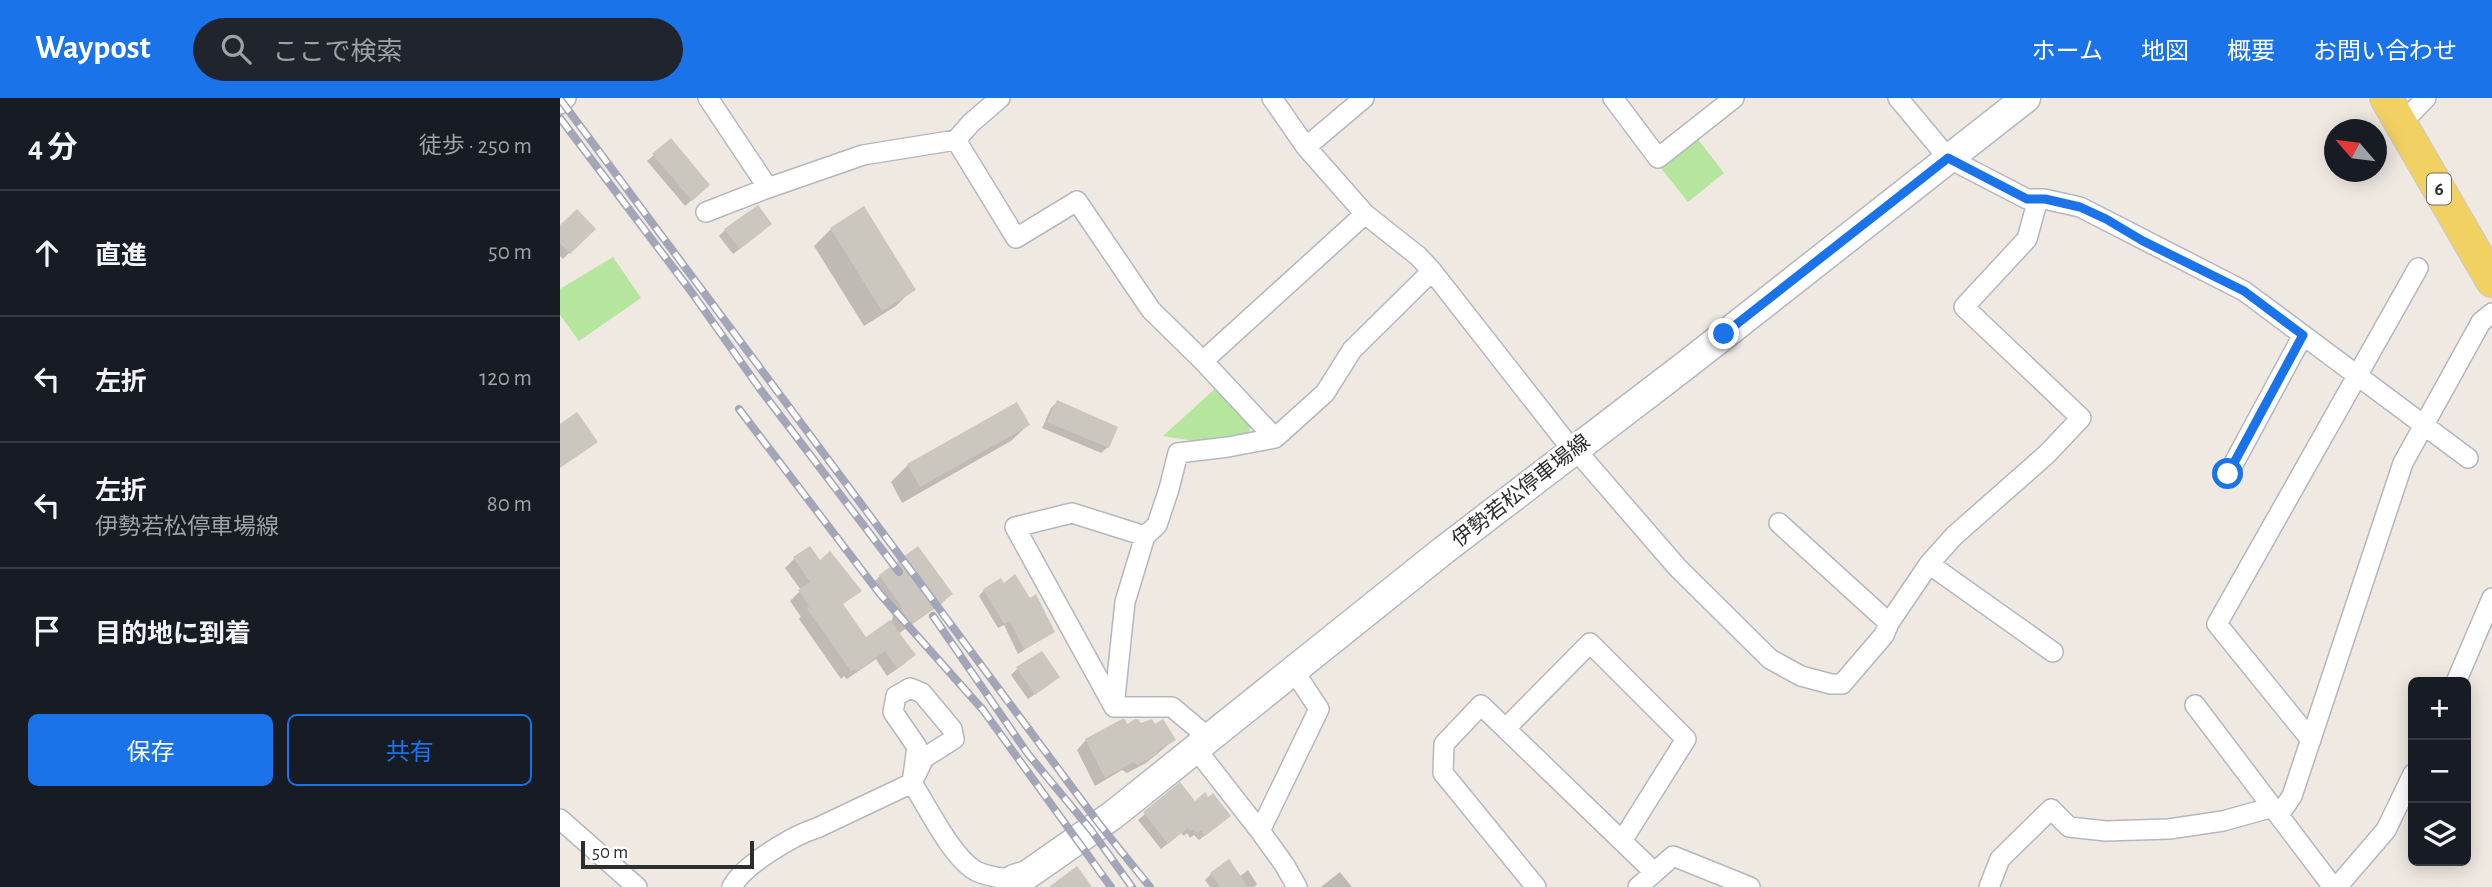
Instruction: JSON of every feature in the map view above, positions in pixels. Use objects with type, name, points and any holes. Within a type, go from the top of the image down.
[{"type":"main road","name":"伊勢若松停車場線","points":[[1016,883],[1064,851],[1203,744],[1444,550],[1686,365],[2026,98]]},
{"type":"main road","name":"6","points":[[2394,111],[2492,281]]},
{"type":"street","points":[[560,104],[566,98]]},
{"type":"street","points":[[708,98],[768,188]]},
{"type":"street","points":[[706,212],[863,155],[956,141],[971,123],[1000,98]]},
{"type":"street","points":[[1272,98],[1306,147],[1365,214],[1418,256],[1432,271],[1574,450],[1677,567],[1770,659],[1801,676],[1830,684],[1842,684],[1884,635],[1889,622],[1929,564],[1954,536],[2047,454],[2081,418],[1964,307],[2027,239],[2038,199]]},
{"type":"street","points":[[1306,147],[1364,98]]},
{"type":"street","points":[[1612,98],[1658,158],[1734,98]]},
{"type":"street","points":[[1898,98],[1948,158],[2027,199],[2080,207],[2244,291],[2468,458]]},
{"type":"street","points":[[2394,111],[2426,98]]},
{"type":"street","points":[[956,141],[1016,238],[1077,201],[1152,310],[1275,438]]},
{"type":"street","points":[[1203,362],[1365,214]]},
{"type":"street","points":[[2311,740],[2217,624],[2418,268]]},
{"type":"street","points":[[1114,707],[1125,602],[1145,536],[1157,525],[1178,453],[1275,438],[1325,393],[1352,350],[1432,271]]},
{"type":"street","points":[[1989,887],[2000,859],[2051,808],[2070,827],[2106,831],[2169,828],[2276,811],[2292,796],[2403,463],[2481,322],[2492,313]]},
{"type":"street","points":[[2228,474],[2303,335]]},
{"type":"street","points":[[1114,707],[1015,527],[1072,513],[1145,536]]},
{"type":"street","points":[[1779,523],[1889,622]]},
{"type":"street","points":[[1929,564],[2053,652]]},
{"type":"street","points":[[2458,677],[2492,598]]},
{"type":"street","points":[[1506,729],[1590,643],[1686,740],[1622,841]]},
{"type":"street","points":[[1260,831],[1319,709],[1294,671]]},
{"type":"street","points":[[732,887],[735,881],[766,855],[804,832],[912,783],[924,758],[954,739],[952,729],[922,693],[910,688],[896,696],[893,712],[917,747],[912,783],[960,860],[977,872],[1016,883]]},
{"type":"street","points":[[1532,886],[1443,773],[1444,744],[1481,705],[1654,873]]},
{"type":"street","points":[[2195,705],[2335,887],[2386,830],[2408,784]]},
{"type":"street","points":[[1114,707],[1172,707],[1203,744],[1297,887]]},
{"type":"street","points":[[560,819],[637,887]]},
{"type":"street","points":[[1638,887],[1673,856],[1750,887]]},
{"type":"green space","points":[[1697,138],[1724,173],[1688,202],[1660,167]]},
{"type":"green space","points":[[613,257],[641,298],[579,341],[560,315],[560,289]]},
{"type":"green space","points":[[1217,387],[1252,425],[1246,437],[1200,442],[1163,436]]},
{"type":"building","points":[[671,138],[710,185],[692,201],[652,154]]},
{"type":"building","points":[[758,205],[772,224],[740,249],[724,229]]},
{"type":"building","points":[[864,206],[916,290],[882,311],[830,228]]},
{"type":"building","points":[[577,209],[596,229],[570,254],[560,243],[560,225]]},
{"type":"building","points":[[1057,400],[1118,427],[1109,448],[1047,422]]},
{"type":"building","points":[[1017,402],[1030,425],[920,487],[907,464]]},
{"type":"building","points":[[577,412],[598,442],[560,468],[560,424]]},
{"type":"building","points":[[810,546],[820,560],[830,551],[862,591],[843,604],[866,637],[890,620],[916,655],[897,668],[885,651],[857,671],[851,671],[807,609],[809,606],[798,590],[810,582],[793,557]]},
{"type":"building","points":[[918,546],[953,594],[910,625],[901,606],[879,575]]},
{"type":"building","points":[[1015,574],[1030,598],[1036,594],[1055,632],[1024,650],[1010,621],[1004,624],[983,589],[1001,578],[1004,583]]},
{"type":"building","points":[[1042,651],[1060,677],[1035,695],[1016,667]]},
{"type":"building","points":[[1125,719],[1127,724],[1135,719],[1141,723],[1152,719],[1155,724],[1163,719],[1176,740],[1156,751],[1158,754],[1137,765],[1133,762],[1105,778],[1085,739]]},
{"type":"building","points":[[1180,782],[1195,801],[1205,792],[1208,797],[1213,793],[1231,816],[1205,836],[1201,830],[1197,833],[1188,828],[1168,844],[1143,812]]},
{"type":"building","points":[[1229,859],[1248,887],[1220,887],[1210,873]]},
{"type":"building","points":[[1077,866],[1092,887],[1049,887]]},
{"type":"railway","points":[[560,99],[1100,825],[1150,887]]},
{"type":"railway","points":[[560,118],[899,572]]},
{"type":"railway","points":[[739,409],[880,594],[983,710],[1111,887]]},
{"type":"railway","points":[[933,616],[1028,754],[1091,830],[1132,887]]},
{"type":"route","points":[[1724,334],[1948,158],[2027,199],[2045,199],[2080,207],[2106,219],[2143,241],[2244,291],[2303,335],[2228,474]]}]
